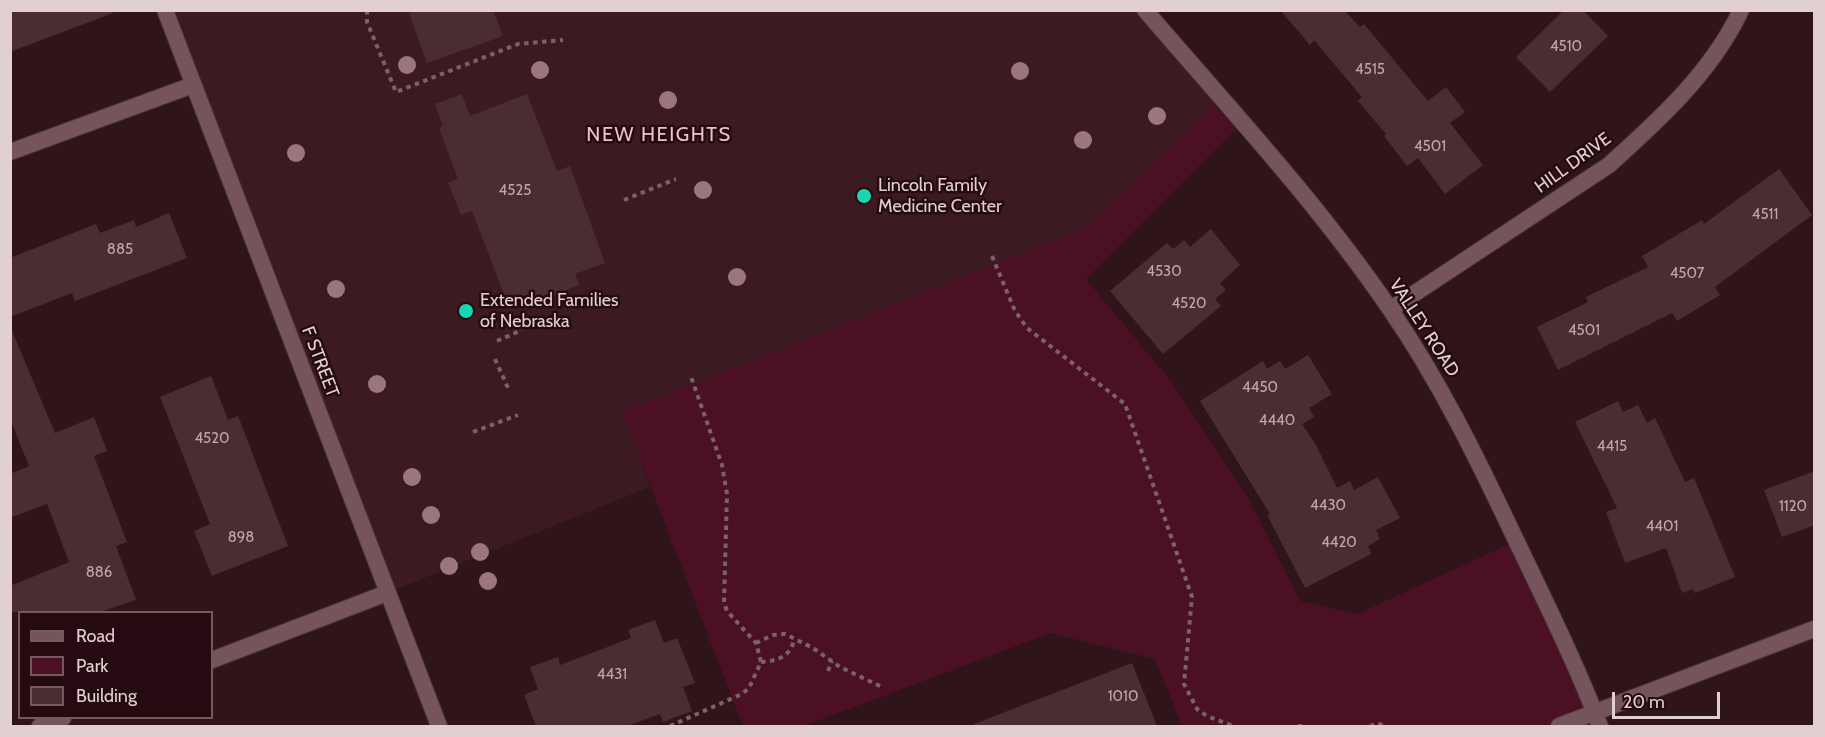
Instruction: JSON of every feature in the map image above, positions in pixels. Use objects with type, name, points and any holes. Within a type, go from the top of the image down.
[{"type":"street","name":"F STREET","points":[[165,10],[439,726]]},
{"type":"street","name":"VALLEY ROAD","points":[[1145,10],[1326,222],[1391,309],[1442,391],[1484,473],[1580,676],[1597,720]]},
{"type":"street","name":"HILL DRIVE","points":[[1391,309],[1609,165],[1710,63],[1727,40],[1741,10]]},
{"type":"street","points":[[10,152],[193,85]]},
{"type":"street","points":[[213,660],[387,593]]},
{"type":"street","points":[[1559,726],[1597,720],[1815,629]]},
{"type":"street","points":[[40,726],[58,719]]},
{"type":"path","points":[[367,10],[367,22],[396,92],[518,44],[563,40]]},
{"type":"path","points":[[624,200],[676,179]]},
{"type":"path","points":[[992,256],[1015,311],[1027,328],[1125,404],[1192,597],[1184,684],[1197,709],[1207,716],[1233,726]]},
{"type":"path","points":[[497,341],[522,330]]},
{"type":"path","points":[[495,359],[508,388]]},
{"type":"path","points":[[670,726],[723,704],[749,688],[761,662],[756,643],[727,611],[722,593],[727,494],[722,465],[690,374]]},
{"type":"path","points":[[473,432],[518,415]]},
{"type":"path","points":[[756,643],[773,635],[786,634],[882,687]]},
{"type":"path","points":[[761,662],[778,660],[792,647],[794,640]]},
{"type":"path","points":[[828,671],[832,661]]},
{"type":"path","points":[[1370,726],[1378,723],[1384,726]]},
{"type":"path","points":[[1298,726],[1305,726]]},
{"type":"shaded area","name":"Lincoln Family Medicine Center","points":[[165,11],[1145,11],[1221,98],[1086,228],[623,412],[650,487],[387,593]]},
{"type":"green space","points":[[1221,98],[1243,122],[1086,279],[1171,381],[1246,494],[1300,601],[1357,614],[1516,541],[1595,713],[1559,726],[1182,726],[1155,659],[1051,633],[804,726],[743,726],[622,412],[1086,228]]},
{"type":"building","points":[[10,10],[112,10],[113,13],[10,52]]},
{"type":"building","points":[[408,10],[493,10],[503,36],[427,63]]},
{"type":"building","points":[[1280,10],[1348,10],[1346,12],[1360,27],[1364,24],[1428,101],[1446,87],[1465,112],[1450,123],[1483,165],[1445,194],[1418,158],[1407,166],[1384,136],[1386,134],[1358,101],[1362,97],[1314,40],[1310,45]]},
{"type":"building","points":[[1564,10],[1583,10],[1608,36],[1550,92],[1516,57]]},
{"type":"building","points":[[462,94],[470,116],[527,94],[557,171],[570,166],[605,263],[575,274],[579,285],[526,306],[517,295],[506,299],[472,211],[461,215],[448,183],[458,179],[439,128],[443,126],[435,104]]},
{"type":"building","points":[[1779,169],[1812,215],[1715,287],[1720,295],[1677,321],[1672,313],[1558,370],[1537,327],[1588,302],[1586,297],[1648,267],[1642,256],[1702,220],[1704,224]]},
{"type":"building","points":[[169,213],[187,258],[75,301],[72,293],[10,317],[10,258],[96,224],[100,233],[134,220],[136,227]]},
{"type":"building","points":[[1211,229],[1240,265],[1220,283],[1226,290],[1215,299],[1221,306],[1163,354],[1110,291],[1167,243],[1173,249],[1184,240],[1190,247]]},
{"type":"building","points":[[10,326],[55,433],[94,417],[107,451],[94,456],[127,542],[116,546],[136,600],[103,611],[10,612],[10,586],[69,562],[47,504],[10,518],[10,474],[29,466],[10,419]]},
{"type":"building","points":[[1308,355],[1332,394],[1309,408],[1314,417],[1302,424],[1316,445],[1337,488],[1350,481],[1354,490],[1378,477],[1400,518],[1376,530],[1380,539],[1368,546],[1371,554],[1305,588],[1267,515],[1270,514],[1200,401],[1263,361],[1267,369],[1280,361],[1285,369]]},
{"type":"building","points":[[211,376],[228,420],[238,416],[288,546],[212,576],[194,531],[210,524],[160,397]]},
{"type":"building","points":[[1618,401],[1623,412],[1638,405],[1647,423],[1655,418],[1685,482],[1694,478],[1735,577],[1695,593],[1693,589],[1682,593],[1666,548],[1625,563],[1606,512],[1617,508],[1575,422]]},
{"type":"building","points":[[1815,471],[1815,525],[1782,537],[1764,490]]},
{"type":"building","points":[[655,620],[664,643],[677,638],[695,683],[683,687],[692,711],[663,722],[660,714],[627,726],[536,726],[524,695],[538,689],[530,667],[558,657],[560,665],[631,638],[628,630]]},
{"type":"building","points":[[1132,663],[1157,726],[974,726],[974,724]]},
{"type":"place","name":"Lincoln Family Medicine Center","points":[[864,196]]},
{"type":"place","name":"Extended Families of Nebraska","points":[[466,311]]},
{"type":"district","name":"NEW HEIGHTS","points":[[659,135]]}]
